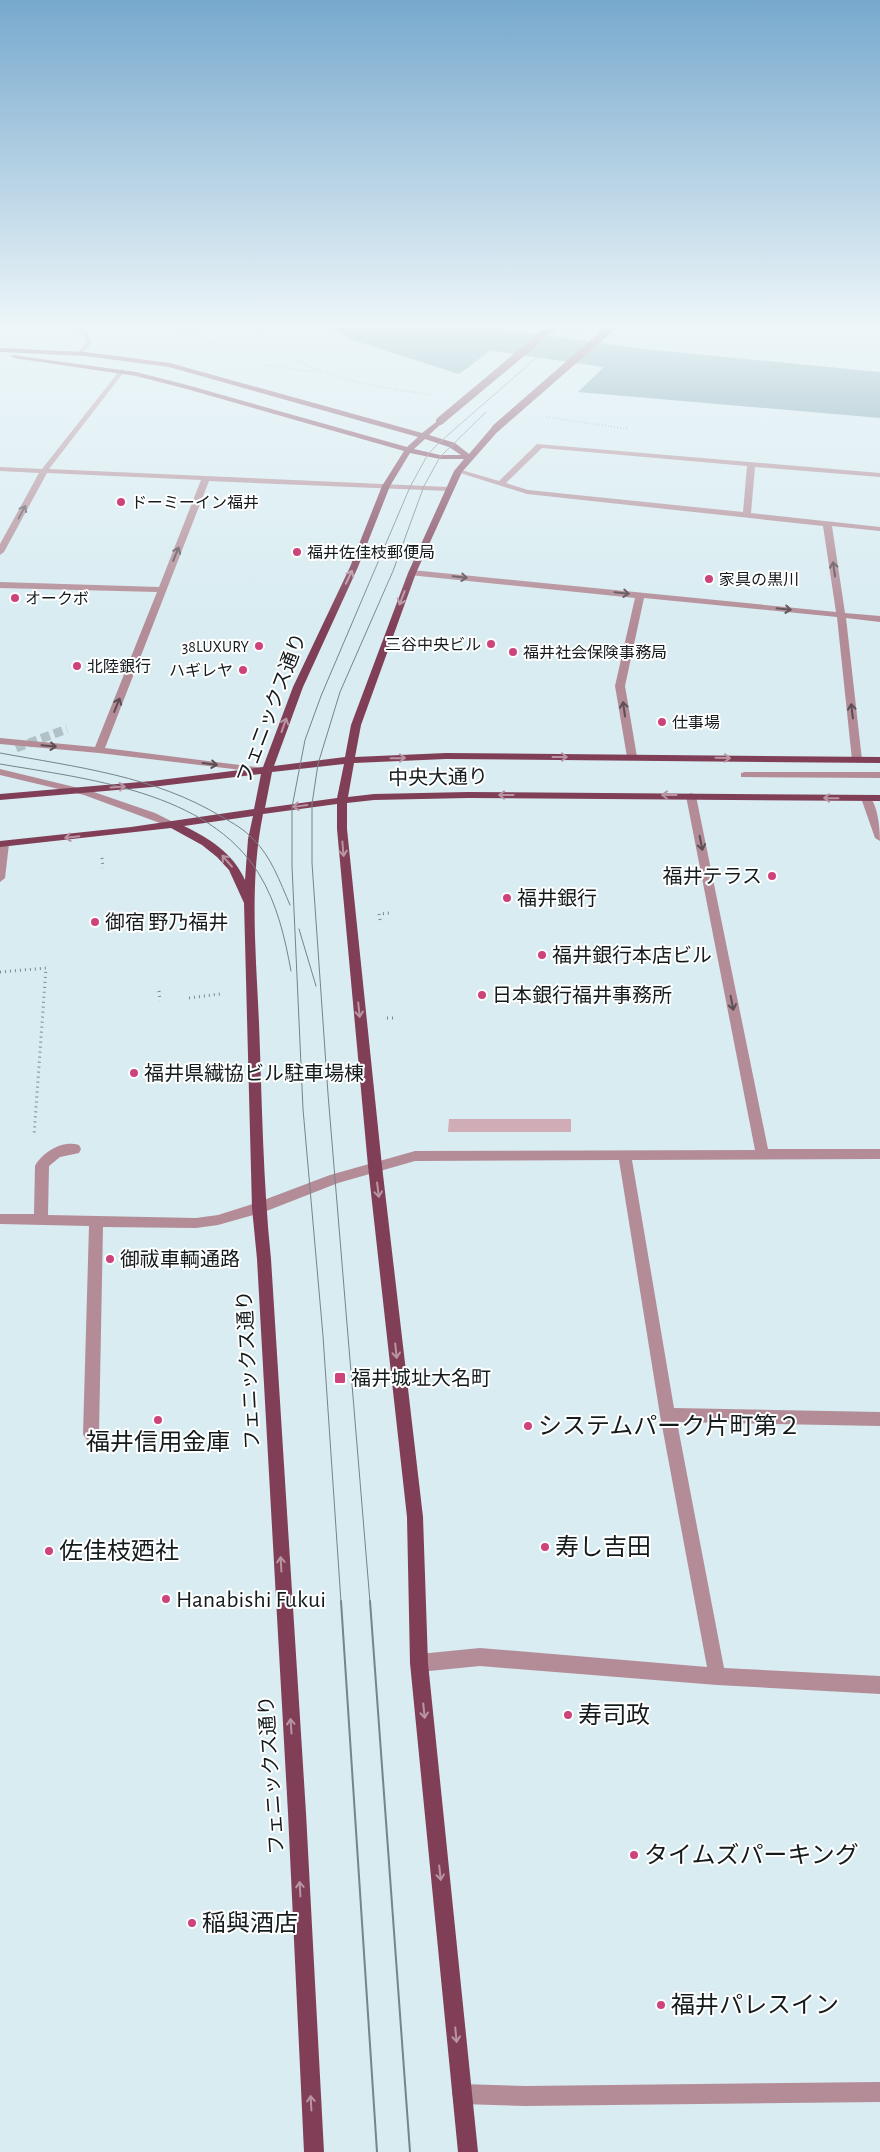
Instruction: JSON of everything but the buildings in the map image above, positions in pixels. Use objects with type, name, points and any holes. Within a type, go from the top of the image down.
[{"type":"main road","points":[[322,425],[408,450],[440,457],[469,457]]},
{"type":"main road","points":[[387,425],[452,445],[469,457]]},
{"type":"main road","name":"フェニックス通り","points":[[314,2152],[298,1833],[264,1259],[259,1208],[249,904],[251,862],[258,812],[267,771],[298,687],[354,567],[386,486],[408,450],[436,425]]},
{"type":"main road","points":[[468,2152],[419,1663],[415,1517],[375,1166],[342,845],[342,800],[356,725],[412,573],[448,489],[458,471],[499,425]]},
{"type":"main road","name":"中央大通り","points":[[0,797],[152,784],[349,760],[446,756],[880,760]]},
{"type":"main road","name":"中央大通り","points":[[2,844],[131,830],[342,800],[447,795],[880,798]]},
{"type":"main road","points":[[172,824],[211,845],[223,856],[234,870],[249,904]]},
{"type":"street","points":[[0,552],[44,471],[80,425]]},
{"type":"street","points":[[500,484],[540,446],[880,476]]},
{"type":"street","points":[[747,514],[751,465]]},
{"type":"street","points":[[0,469],[448,489]]},
{"type":"street","points":[[458,471],[527,492],[880,529]]},
{"type":"street","points":[[99,750],[206,478]]},
{"type":"street","points":[[827,522],[841,615],[857,760]]},
{"type":"street","points":[[412,573],[880,619]]},
{"type":"street","points":[[0,585],[162,590]]},
{"type":"street","points":[[632,757],[620,686],[640,595]]},
{"type":"street","points":[[0,741],[99,750],[267,771]]},
{"type":"street","points":[[0,772],[79,790],[135,808],[172,824]]},
{"type":"street","points":[[745,775],[880,776]]},
{"type":"street","points":[[691,796],[762,1154]]},
{"type":"street","points":[[866,798],[880,838]]},
{"type":"street","points":[[0,878],[2,844]]},
{"type":"street","points":[[41,1220],[42,1166],[53,1154],[74,1148]]},
{"type":"street","points":[[0,1219],[96,1222],[196,1222],[218,1220],[259,1208],[375,1166],[415,1156],[880,1154]]},
{"type":"street","points":[[625,1155],[668,1415],[718,1676]]},
{"type":"street","points":[[91,1434],[96,1222]]},
{"type":"street","points":[[668,1415],[880,1419]]},
{"type":"street","points":[[419,1663],[480,1657],[718,1676],[880,1685]]},
{"type":"street","points":[[462,2094],[525,2096],[880,2092]]},
{"type":"path","points":[[606,425],[637,430]]},
{"type":"path","points":[[95,858],[103,858],[103,868]]},
{"type":"path","points":[[380,920],[379,914],[390,913]]},
{"type":"path","points":[[0,972],[46,968],[33,1144]]},
{"type":"path","points":[[159,991],[160,1001]]},
{"type":"path","points":[[189,998],[220,994]]},
{"type":"shaded area","points":[[449,1119],[571,1119],[571,1132],[448,1132]]},
{"type":"tunnel","points":[[16,748],[67,729]]},
{"type":"tram line","points":[[341,1602],[323,1336],[303,1109],[292,866],[292,807],[305,740],[321,696],[410,487],[428,454],[459,425]]},
{"type":"tram line","points":[[370,1602],[328,1094],[312,863],[312,804],[318,764],[340,692],[393,571],[424,486],[440,457],[472,425]]},
{"type":"tram line","points":[[0,753],[86,769],[142,782],[196,803],[226,819],[250,836],[265,853],[290,905]]},
{"type":"tram line","points":[[0,764],[70,776],[143,794],[178,807],[209,824],[237,846],[259,874],[271,897],[280,921],[291,971]]},
{"type":"tram line","points":[[299,929],[316,986]]},
{"type":"tram line","points":[[341,1601],[377,2152]]},
{"type":"tram line","points":[[370,1601],[410,2152]]},
{"type":"place","name":"ドーミーイン福井","points":[[121,502]]},
{"type":"place","name":"福井佐佳枝郵便局","points":[[297,552]]},
{"type":"place","name":"家具の黒川","points":[[709,579]]},
{"type":"place","name":"オークボ","points":[[15,598]]},
{"type":"place","name":"三谷中央ビル","points":[[491,644]]},
{"type":"place","name":"38LUXURY","points":[[259,646]]},
{"type":"place","name":"福井社会保険事務局","points":[[513,652]]},
{"type":"place","name":"北陸銀行","points":[[77,666]]},
{"type":"place","name":"ハギレヤ","points":[[243,670]]},
{"type":"place","name":"仕事場","points":[[662,722]]},
{"type":"place","name":"福井テラス","points":[[772,876]]},
{"type":"place","name":"福井銀行","points":[[507,898]]},
{"type":"place","name":"御宿 野乃福井","points":[[95,922]]},
{"type":"place","name":"福井銀行本店ビル","points":[[542,955]]},
{"type":"place","name":"日本銀行福井事務所","points":[[482,995]]},
{"type":"place","name":"福井県繊協ビル駐車場棟","points":[[134,1073]]},
{"type":"place","name":"御祓車輌通路","points":[[110,1259]]},
{"type":"place","name":"福井城址大名町","points":[[340,1378]]},
{"type":"place","name":"福井信用金庫","points":[[158,1420]]},
{"type":"place","name":"システムパーク片町第２","points":[[528,1426]]},
{"type":"place","name":"寿し吉田","points":[[545,1547]]},
{"type":"place","name":"佐佳枝廼社","points":[[49,1551]]},
{"type":"place","name":"Hanabishi Fukui","points":[[166,1599]]},
{"type":"place","name":"寿司政","points":[[568,1715]]},
{"type":"place","name":"タイムズパーキング","points":[[634,1855]]},
{"type":"place","name":"稲與酒店","points":[[192,1923]]},
{"type":"place","name":"福井パレスイン","points":[[661,2005]]}]
